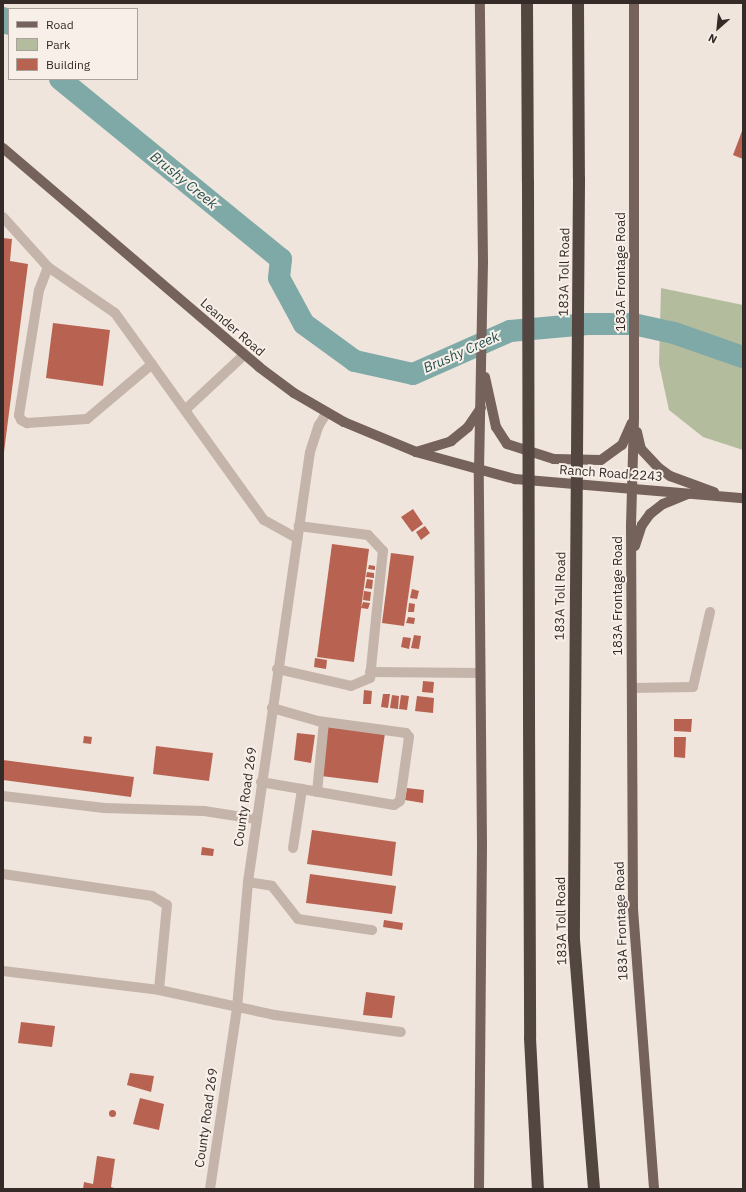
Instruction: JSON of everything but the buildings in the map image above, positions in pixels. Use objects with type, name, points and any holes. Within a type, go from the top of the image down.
[{"type":"highway","points":[[527,3],[530,1038],[538,1189]]},
{"type":"highway","name":"183A Toll Road","points":[[578,3],[579,179],[574,940],[594,1189]]},
{"type":"main road","points":[[478,1189],[482,845],[479,470],[484,405],[482,359],[483,262],[480,3]]},
{"type":"main road","name":"183A Frontage Road","points":[[634,3],[634,418],[631,490],[633,909],[654,1189]]},
{"type":"main road","name":"Leander Road","points":[[3,148],[244,355],[294,392],[326,412],[383,440],[416,452],[479,470]]},
{"type":"main road","points":[[484,405],[507,444],[554,458],[601,460],[622,445],[634,418]]},
{"type":"main road","points":[[416,452],[451,441],[468,427],[484,405]]},
{"type":"main road","points":[[634,418],[641,449],[657,467],[670,476],[725,496]]},
{"type":"main road","name":"Ranch Road 2243","points":[[479,470],[515,479],[554,484],[692,493],[743,498]]},
{"type":"main road","points":[[631,566],[637,535],[650,514],[663,504],[692,493]]},
{"type":"street","points":[[3,217],[48,267],[115,313],[264,520],[297,538]]},
{"type":"street","points":[[48,267],[39,290],[19,415],[21,420],[27,423],[86,419],[152,364]]},
{"type":"street","points":[[186,410],[244,355]]},
{"type":"street","name":"County Road 269","points":[[210,1189],[236,1008],[248,882],[277,669],[310,452],[326,412]]},
{"type":"street","points":[[277,669],[351,686],[370,678],[383,551],[368,535],[299,526]]},
{"type":"street","points":[[632,688],[693,688],[710,612]]},
{"type":"street","points":[[370,672],[480,673]]},
{"type":"street","points":[[262,782],[394,805],[400,801],[409,737],[406,733],[324,722],[272,708]]},
{"type":"street","points":[[317,792],[324,722]]},
{"type":"street","points":[[293,848],[302,789]]},
{"type":"street","points":[[3,796],[104,808],[204,811],[256,819]]},
{"type":"street","points":[[3,874],[152,896],[167,905],[159,990]]},
{"type":"street","points":[[248,882],[272,886],[298,919],[372,930]]},
{"type":"street","points":[[3,971],[159,990],[236,1008],[401,1032]]},
{"type":"green space","points":[[661,288],[743,305],[743,450],[703,437],[669,410],[659,364]]},
{"type":"waterway","name":"Brushy Creek","points":[[3,18],[8,23]]},
{"type":"waterway","name":"Brushy Creek","points":[[61,80],[281,259],[279,278],[304,324],[355,361],[413,374],[510,331],[588,324],[633,324],[674,333],[743,357]]}]
